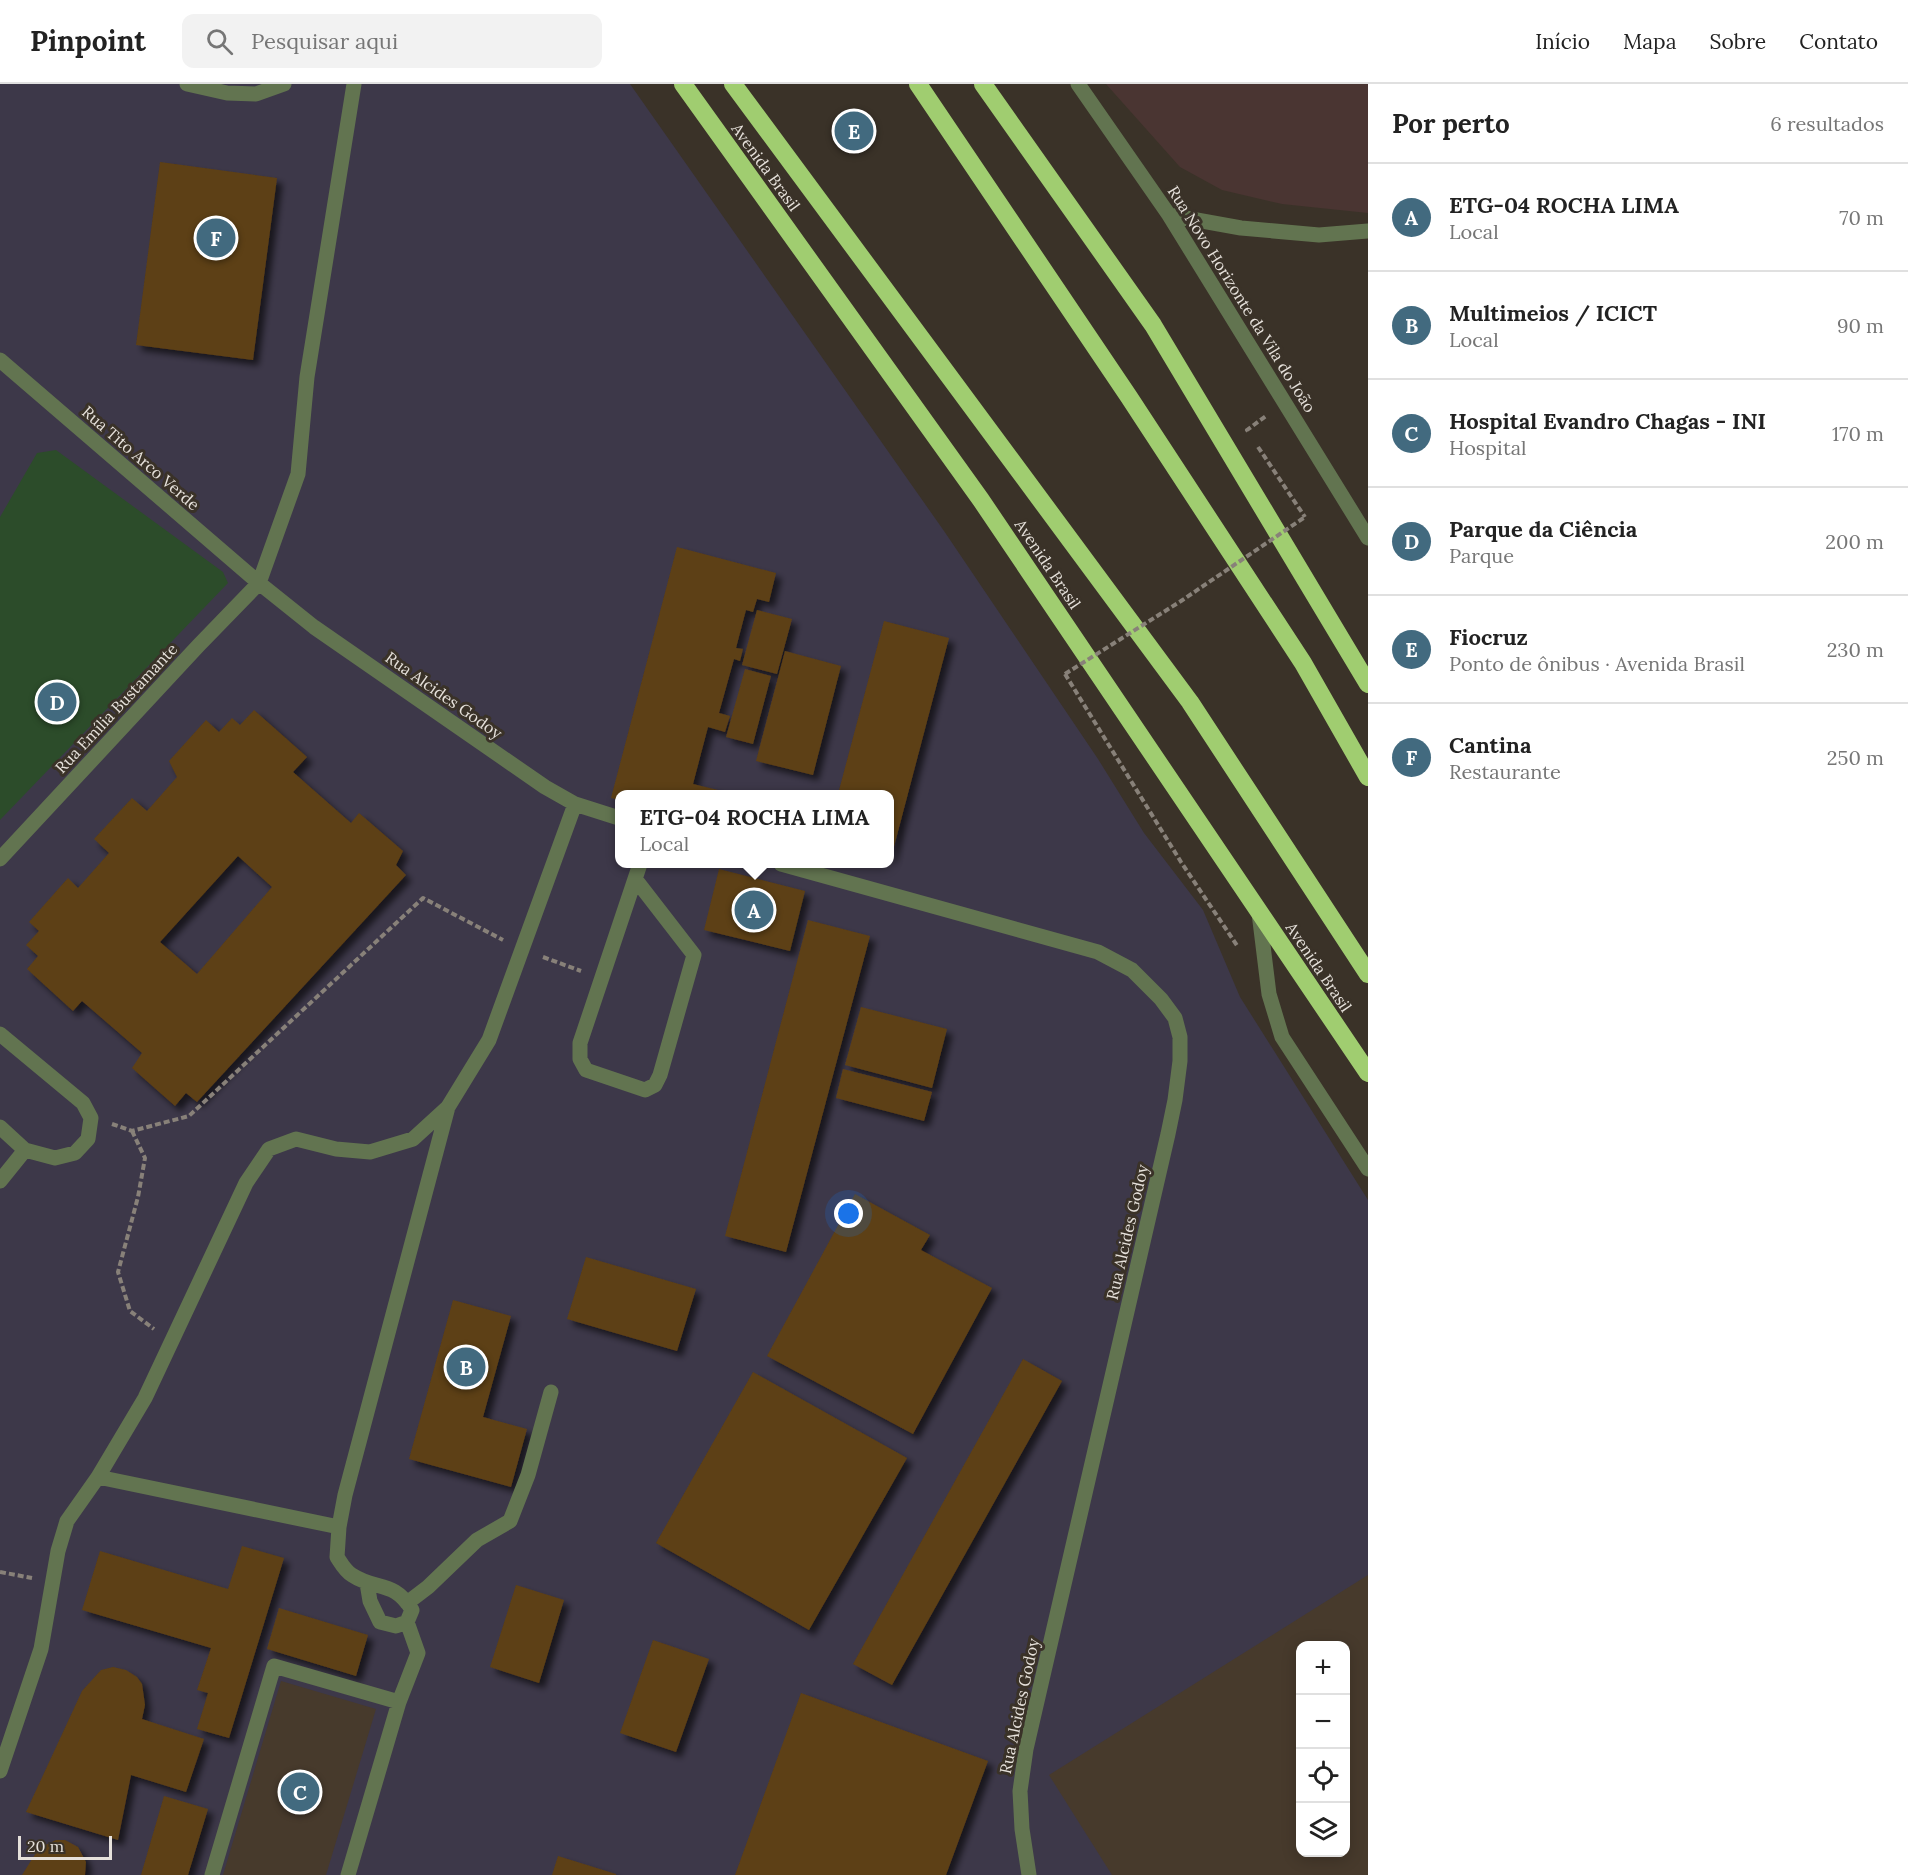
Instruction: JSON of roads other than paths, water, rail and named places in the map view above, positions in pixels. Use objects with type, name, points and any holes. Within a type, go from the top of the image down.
[{"type":"highway","name":"Avenida Brasil","points":[[683,84],[981,500],[1368,1073]]},
{"type":"highway","name":"Avenida Brasil","points":[[733,84],[1190,702],[1368,974]]},
{"type":"highway","points":[[918,84],[1129,397],[1303,663],[1368,777]]},
{"type":"highway","points":[[983,84],[1153,326],[1368,684]]},
{"type":"street","points":[[187,84],[227,93],[255,94],[284,84]]},
{"type":"street","points":[[259,583],[298,474],[307,377],[354,84]]},
{"type":"street","name":"Rua Novo Horizonte da Vila do João","points":[[1078,84],[1169,214],[1368,538]]},
{"type":"street","points":[[1169,214],[1241,228],[1320,235],[1368,231]]},
{"type":"street","name":"Rua Tito Arco Verde","points":[[0,360],[259,583]]},
{"type":"street","name":"Rua Alcides Godoy","points":[[259,583],[314,627],[545,787],[575,804],[615,817]]},
{"type":"street","name":"Rua Emília Bustamante","points":[[0,859],[259,583]]},
{"type":"street","points":[[0,1771],[41,1649],[58,1551],[67,1521],[98,1477],[145,1398],[246,1183],[270,1149],[296,1139],[336,1149],[370,1152],[413,1139],[448,1107],[489,1040],[575,804]]},
{"type":"street","points":[[636,880],[694,955],[660,1075],[655,1085],[645,1090],[586,1070],[580,1059],[580,1042],[639,868]]},
{"type":"street","name":"Rua Alcides Godoy","points":[[796,868],[1098,952],[1132,970],[1161,999],[1175,1018],[1180,1037],[1180,1061],[1170,1122],[1026,1749],[1020,1791],[1022,1829],[1029,1875]]},
{"type":"street","points":[[1259,913],[1269,994],[1282,1037],[1368,1169]]},
{"type":"street","points":[[0,1034],[83,1103],[92,1118],[88,1139],[75,1154],[55,1158],[25,1150],[0,1127]]},
{"type":"street","points":[[348,1875],[399,1702],[418,1653],[408,1622],[412,1610],[408,1603],[404,1597],[384,1586],[367,1583],[349,1574],[337,1557],[339,1527],[345,1495],[448,1107]]},
{"type":"street","points":[[0,1181],[25,1150]]},
{"type":"street","points":[[408,1603],[477,1540],[510,1521],[528,1475],[551,1392]]},
{"type":"street","points":[[98,1477],[339,1527]]},
{"type":"street","points":[[367,1583],[370,1601],[381,1622],[396,1626],[408,1622]]},
{"type":"street","points":[[212,1875],[274,1666],[399,1702]]},
{"type":"place","name":"Fiocruz","points":[[854,131]]},
{"type":"place","name":"Cantina","points":[[216,238]]},
{"type":"place","name":"Parque da Ciência","points":[[57,702]]},
{"type":"place","name":"ETG-04 ROCHA LIMA","points":[[754,910]]},
{"type":"place","name":"Multimeios / ICICT","points":[[466,1367]]},
{"type":"place","name":"Hospital Evandro Chagas - INI","points":[[300,1792]]}]
